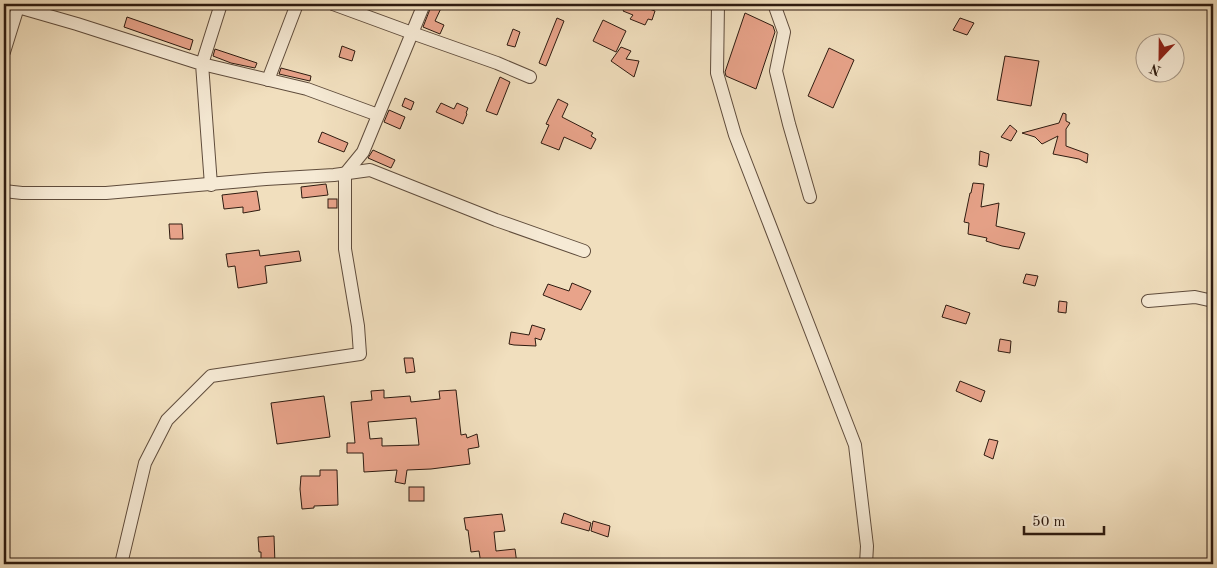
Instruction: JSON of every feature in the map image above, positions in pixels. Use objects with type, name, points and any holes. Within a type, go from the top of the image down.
[{"type":"street","points":[[211,185],[202,64],[221,4]]},
{"type":"street","points":[[268,80],[297,4]]},
{"type":"street","points":[[333,4],[497,63],[530,77]]},
{"type":"street","points":[[121,564],[145,463],[167,420],[210,376],[360,354],[358,326],[345,249],[344,174],[363,152],[424,4]]},
{"type":"street","points":[[718,4],[717,73],[735,135],[855,445],[867,546],[866,564]]},
{"type":"street","points":[[774,4],[784,32],[776,71],[810,197]]},
{"type":"street","points":[[4,52],[18,7],[202,64],[307,89],[378,115]]},
{"type":"street","points":[[4,191],[22,193],[106,193],[344,174],[370,170],[496,220],[584,251]]},
{"type":"street","points":[[1148,301],[1196,297],[1213,301]]},
{"type":"building","points":[[432,4],[443,4],[435,21],[444,25],[440,34],[423,27]]},
{"type":"building","points":[[627,4],[635,4],[655,11],[652,20],[648,19],[645,25],[630,19],[633,15],[623,11]]},
{"type":"building","points":[[745,13],[773,26],[775,32],[756,89],[726,76],[725,72]]},
{"type":"building","points":[[127,17],[193,40],[190,50],[124,27]]},
{"type":"building","points":[[557,18],[564,21],[546,66],[539,63]]},
{"type":"building","points":[[960,18],[974,23],[967,35],[953,30]]},
{"type":"building","points":[[603,20],[626,31],[616,52],[593,41]]},
{"type":"building","points":[[513,29],[520,32],[515,47],[507,45]]},
{"type":"building","points":[[342,46],[355,51],[352,61],[339,57]]},
{"type":"building","points":[[621,47],[631,51],[626,59],[639,61],[634,77],[611,61]]},
{"type":"building","points":[[829,48],[854,60],[833,108],[808,96]]},
{"type":"building","points":[[215,49],[257,63],[255,68],[231,63],[213,56]]},
{"type":"building","points":[[1005,56],[1039,61],[1031,106],[997,100]]},
{"type":"building","points":[[281,68],[311,76],[310,81],[279,74]]},
{"type":"building","points":[[500,77],[510,82],[497,115],[486,111]]},
{"type":"building","points":[[405,98],[414,102],[411,110],[402,106]]},
{"type":"building","points":[[558,99],[568,104],[562,117],[593,133],[591,136],[596,139],[591,149],[564,137],[559,150],[541,143],[549,125],[546,124]]},
{"type":"building","points":[[441,103],[454,109],[457,103],[468,108],[463,124],[436,112]]},
{"type":"building","points":[[389,110],[405,117],[400,129],[384,122]]},
{"type":"building","points":[[1063,113],[1066,114],[1066,121],[1070,123],[1066,129],[1066,146],[1088,154],[1087,163],[1079,159],[1053,154],[1058,136],[1042,144],[1035,137],[1022,133],[1059,123]]},
{"type":"building","points":[[1010,125],[1017,131],[1011,141],[1001,137]]},
{"type":"building","points":[[322,132],[348,143],[344,152],[318,142]]},
{"type":"building","points":[[373,150],[395,160],[391,168],[368,158]]},
{"type":"building","points":[[980,151],[989,154],[987,167],[979,165]]},
{"type":"building","points":[[973,183],[984,184],[981,207],[999,203],[996,226],[1025,233],[1019,249],[1002,246],[986,241],[987,238],[968,234],[969,223],[964,222]]},
{"type":"building","points":[[326,184],[328,195],[302,198],[301,187]]},
{"type":"building","points":[[257,191],[260,210],[243,213],[243,207],[224,209],[222,195]]},
{"type":"building","points":[[328,199],[337,199],[337,208],[328,208]]},
{"type":"building","points":[[169,224],[182,224],[183,239],[170,239]]},
{"type":"building","points":[[259,250],[260,256],[299,251],[301,261],[265,266],[267,283],[238,288],[235,266],[228,267],[226,254]]},
{"type":"building","points":[[1026,274],[1038,276],[1035,286],[1023,283]]},
{"type":"building","points":[[572,283],[591,291],[581,310],[543,295],[548,284],[569,291]]},
{"type":"building","points":[[1059,301],[1067,302],[1066,313],[1058,312]]},
{"type":"building","points":[[946,305],[970,313],[966,324],[942,317]]},
{"type":"building","points":[[532,325],[545,329],[541,340],[535,338],[536,346],[509,344],[511,332],[529,335]]},
{"type":"building","points":[[1000,339],[1011,341],[1010,353],[998,351]]},
{"type":"building","points":[[404,358],[413,358],[415,372],[406,373]]},
{"type":"building","points":[[960,381],[985,391],[981,402],[956,391]]},
{"type":"building","points":[[384,390],[384,398],[410,396],[411,402],[440,399],[439,391],[456,390],[461,435],[466,434],[467,438],[477,434],[479,447],[468,449],[470,464],[407,470],[405,484],[395,482],[397,470],[364,472],[363,453],[347,453],[347,443],[355,443],[351,402],[372,400],[371,391]],"holes":[[[416,418],[419,445],[382,446],[382,438],[370,439],[368,422]]]},
{"type":"building","points":[[324,396],[330,437],[277,444],[271,403]]},
{"type":"building","points":[[989,439],[998,441],[993,459],[984,455]]},
{"type":"building","points":[[320,470],[337,470],[338,505],[314,506],[314,508],[302,509],[301,476],[320,476]]},
{"type":"building","points":[[409,487],[424,487],[424,501],[409,501]]},
{"type":"building","points":[[564,513],[591,523],[589,531],[561,523]]},
{"type":"building","points":[[502,514],[505,531],[494,532],[496,551],[515,549],[517,564],[481,564],[479,551],[471,552],[464,518]]},
{"type":"building","points":[[593,521],[610,526],[608,537],[591,531]]},
{"type":"building","points":[[274,536],[275,564],[261,564],[258,537]]}]
